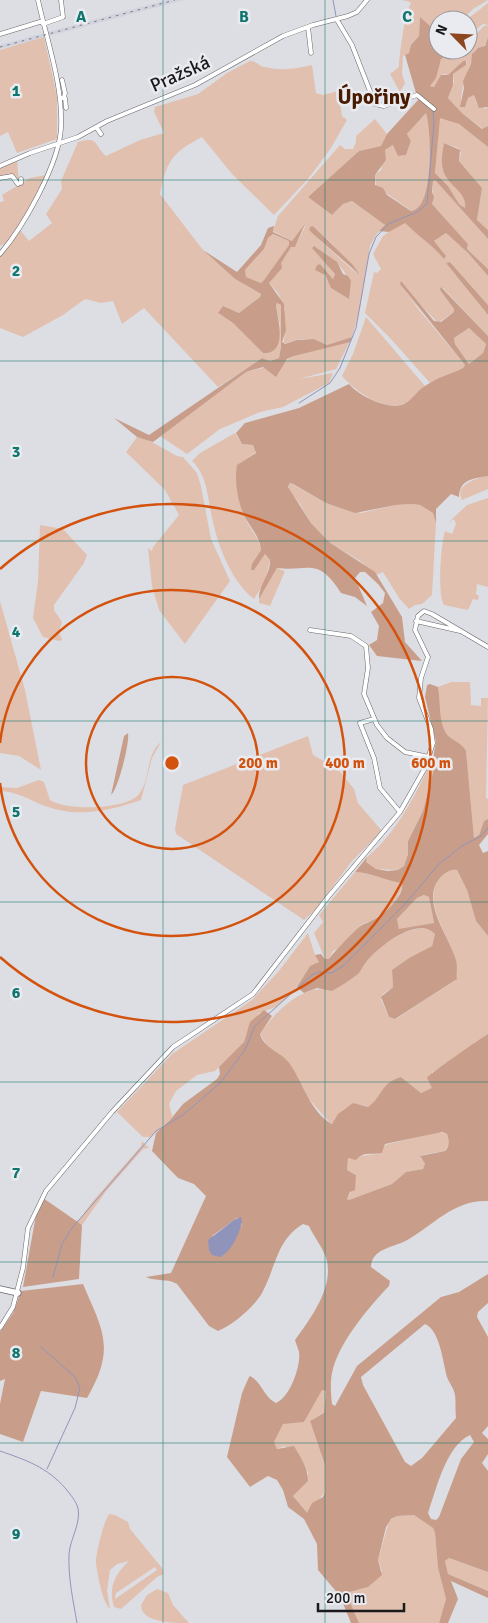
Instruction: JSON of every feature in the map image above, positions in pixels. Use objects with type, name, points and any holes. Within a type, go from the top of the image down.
[{"type":"highway","points":[[0,1289],[18,1293]]},
{"type":"street","points":[[38,0],[66,108]]},
{"type":"street","points":[[0,34],[63,16],[62,0]]},
{"type":"street","name":"Pražská","points":[[0,166],[16,158],[78,138],[96,127],[201,82],[278,39],[308,27],[337,20],[357,12],[367,0]]},
{"type":"street","points":[[337,20],[352,45],[375,104],[384,106],[417,95],[434,109]]},
{"type":"street","points":[[308,27],[311,53]]},
{"type":"street","points":[[0,254],[31,208],[58,143],[61,127],[62,98],[66,93],[62,80]]},
{"type":"street","points":[[96,127],[101,134]]},
{"type":"street","points":[[0,178],[12,176],[20,182],[12,180]]},
{"type":"street","points":[[0,247],[6,246]]},
{"type":"street","points":[[0,1328],[9,1316],[18,1293],[28,1228],[42,1197],[76,1154],[173,1047],[253,994],[334,890],[400,812],[414,789],[429,757],[432,734],[419,698],[419,691],[428,657],[416,634],[416,621],[420,613],[427,612],[488,647]]},
{"type":"street","points":[[416,621],[462,631]]},
{"type":"street","points":[[310,630],[351,636],[366,646],[368,668],[364,694],[374,719],[381,731],[396,746],[410,754],[429,757]]},
{"type":"street","points":[[374,719],[360,723],[374,758],[380,788],[400,812]]},
{"type":"shaded area","points":[[167,0],[184,0],[0,49],[0,45]]},
{"type":"shaded area","points":[[402,0],[488,0],[472,10],[428,10],[428,24],[420,17],[419,36],[411,45],[409,53],[403,56],[402,74],[405,83],[400,92],[390,74],[399,67],[401,44],[410,2]]},
{"type":"shaded area","points":[[488,3],[488,25],[483,24],[478,28],[478,11]]},
{"type":"shaded area","points":[[420,17],[428,24],[428,60],[441,60],[436,78],[430,86],[434,87],[441,75],[448,75],[463,61],[466,61],[466,65],[453,74],[453,85],[448,98],[462,113],[482,129],[488,126],[488,147],[459,124],[440,118],[435,173],[448,186],[459,204],[465,208],[464,198],[445,175],[442,163],[444,143],[460,150],[459,161],[482,188],[477,220],[488,230],[488,239],[435,180],[433,181],[432,192],[434,197],[432,204],[468,244],[467,249],[488,269],[488,276],[468,253],[446,233],[434,241],[446,256],[444,259],[405,223],[389,232],[379,231],[385,225],[352,201],[343,204],[332,215],[308,197],[359,151],[381,146],[387,134],[418,100],[405,55],[409,53],[411,45],[419,36]],"holes":[[[426,113],[429,135],[428,183],[419,207],[411,211],[387,195],[383,188],[375,185],[375,175],[386,160],[385,150],[393,145],[398,156],[406,155],[411,141],[407,134]]]},
{"type":"shaded area","points":[[488,25],[488,37],[484,47],[478,49],[478,32]]},
{"type":"shaded area","points":[[44,37],[57,96],[57,139],[17,153],[8,132],[0,136],[0,50]]},
{"type":"shaded area","points":[[488,37],[488,107],[479,108],[474,95],[468,98],[465,107],[460,107],[464,88],[463,81],[471,60],[478,60],[478,48],[485,46]]},
{"type":"shaded area","points":[[441,60],[472,60],[464,83],[461,103],[465,103],[468,98],[474,95],[477,104],[485,109],[488,107],[488,126],[483,129],[462,113],[448,98],[454,82],[453,74],[466,65],[467,62],[463,61],[448,75],[443,74],[434,87],[430,86]]},
{"type":"shaded area","points":[[250,61],[277,69],[312,65],[316,93],[323,95],[338,91],[342,116],[347,120],[331,148],[308,179],[274,215],[232,174],[202,137],[184,148],[172,159],[165,173],[160,194],[203,250],[235,279],[261,294],[260,297],[239,313],[223,306],[219,314],[233,323],[263,353],[277,344],[280,325],[276,305],[277,303],[281,305],[281,347],[279,358],[270,361],[262,358],[218,387],[144,308],[122,324],[113,301],[101,303],[85,299],[63,315],[23,337],[0,328],[0,255],[20,230],[29,241],[52,223],[46,214],[62,189],[61,181],[78,142],[89,140],[95,142],[106,156],[140,140],[164,133],[154,112],[155,107],[198,94],[227,73]]},
{"type":"shaded area","points":[[426,113],[430,151],[428,183],[425,197],[419,207],[412,211],[376,186],[375,175],[381,170],[385,150],[395,145],[398,156],[406,155],[411,141],[407,134]]},
{"type":"shaded area","points":[[441,117],[459,124],[488,147],[488,230],[477,220],[482,188],[459,161],[461,153],[458,148],[444,143],[442,157],[447,176],[465,200],[465,208],[459,204],[448,186],[435,175],[439,120]]},
{"type":"shaded area","points":[[375,119],[387,134],[381,146],[359,151],[308,197],[332,215],[343,204],[352,201],[385,225],[376,235],[370,246],[360,309],[352,337],[327,345],[314,339],[301,339],[283,344],[286,331],[283,322],[285,309],[278,293],[269,283],[287,250],[295,247],[306,225],[292,241],[273,231],[278,216],[340,145],[345,149],[353,149],[356,136]],"holes":[[[313,226],[332,244],[357,274],[313,234],[309,229]],[[317,248],[346,274],[349,289],[348,298],[333,287],[317,265],[320,264],[333,279],[335,274],[316,250]]]},
{"type":"shaded area","points":[[17,160],[19,182],[13,175],[0,177],[0,167]]},
{"type":"shaded area","points":[[46,175],[22,225],[16,234],[0,246],[0,202],[4,201],[2,195],[30,178]]},
{"type":"shaded area","points":[[435,180],[488,239],[488,269],[467,249],[468,244],[432,204],[433,181]]},
{"type":"shaded area","points":[[402,223],[405,223],[444,259],[434,241],[446,233],[468,253],[488,276],[488,305],[450,262],[446,263],[488,315],[488,336],[443,288],[440,290],[454,309],[454,312],[438,323],[400,283],[419,310],[465,365],[463,368],[430,383],[365,313],[374,272],[377,273],[381,269],[373,254],[383,236]]},
{"type":"shaded area","points":[[305,224],[295,247],[291,247],[281,263],[282,268],[269,283],[284,304],[286,331],[282,342],[285,344],[297,340],[314,339],[327,345],[352,337],[350,342],[287,359],[276,377],[263,367],[246,372],[153,442],[137,437],[114,418],[149,435],[262,358],[270,361],[279,358],[281,347],[281,305],[277,303],[276,305],[280,335],[279,342],[271,352],[263,353],[233,323],[218,313],[223,306],[239,313],[260,297],[261,294],[235,279],[203,250],[237,272],[261,245],[268,228],[274,226],[273,232],[292,241]],"holes":[[[273,234],[289,241],[289,245],[261,283],[246,277],[245,270],[264,249],[268,238]]]},
{"type":"shaded area","points":[[313,226],[353,265],[359,274],[309,230]]},
{"type":"shaded area","points":[[273,234],[289,241],[289,245],[261,283],[246,277],[245,270],[264,249],[268,238]]},
{"type":"shaded area","points":[[314,246],[337,262],[343,274],[348,276],[351,281],[349,299],[331,288],[325,275],[315,270],[317,265],[320,264],[333,279],[335,274],[312,248]]},
{"type":"shaded area","points":[[450,262],[488,305],[488,315],[446,263]]},
{"type":"shaded area","points":[[401,281],[434,321],[441,322],[454,312],[454,309],[440,290],[441,287],[488,336],[488,476],[472,479],[464,483],[459,497],[451,494],[436,509],[436,523],[433,513],[420,505],[396,505],[355,513],[326,503],[293,484],[290,483],[288,487],[311,523],[329,542],[375,572],[402,617],[405,642],[422,661],[377,656],[369,645],[377,640],[379,626],[371,612],[383,603],[385,593],[365,572],[360,572],[355,578],[367,606],[355,597],[341,593],[326,574],[312,568],[277,568],[259,599],[260,589],[269,570],[270,560],[265,554],[254,570],[251,570],[252,564],[261,550],[257,538],[243,513],[236,485],[237,465],[256,453],[253,445],[242,444],[236,433],[245,423],[299,408],[349,384],[360,393],[375,401],[390,406],[398,406],[407,402],[429,383],[463,368],[465,365],[400,284]],"holes":[[[469,328],[486,344],[483,353],[469,364],[455,344],[454,338]]]},
{"type":"shaded area","points":[[366,317],[425,386],[403,404],[393,406],[376,401],[353,387],[342,376],[353,354]]},
{"type":"shaded area","points":[[469,328],[486,344],[483,353],[469,364],[455,344],[454,338]]},
{"type":"shaded area","points":[[350,341],[336,369],[299,379],[333,373],[329,383],[283,407],[260,412],[220,429],[187,454],[160,436],[246,372],[284,363],[296,355],[305,352]]},
{"type":"shaded area","points":[[235,433],[242,444],[253,445],[256,452],[241,463],[239,483],[244,514],[258,540],[261,550],[253,570],[265,554],[270,560],[265,582],[254,599],[239,584],[223,554],[211,514],[207,489],[201,474],[192,461],[200,453]]},
{"type":"shaded area","points":[[137,437],[148,440],[177,456],[183,457],[197,473],[211,539],[230,581],[185,644],[159,610],[152,586],[148,548],[152,551],[153,547],[179,515],[165,490],[126,452]]},
{"type":"shaded area","points":[[488,476],[488,489],[462,500],[460,495],[464,486],[478,478]]},
{"type":"shaded area","points":[[290,483],[326,503],[361,513],[396,505],[412,504],[420,505],[433,513],[436,523],[432,595],[422,604],[415,605],[409,609],[399,598],[383,572],[376,575],[360,561],[329,542],[311,523],[300,504],[288,489]]},
{"type":"shaded area","points":[[488,498],[488,587],[477,584],[476,594],[479,596],[478,600],[473,599],[468,610],[444,605],[440,581],[441,557],[445,531],[452,534],[456,524],[454,519],[448,523],[467,505]]},
{"type":"shaded area","points":[[40,525],[63,529],[87,555],[84,563],[54,605],[54,610],[62,622],[59,632],[62,640],[59,641],[43,637],[33,618],[38,581]]},
{"type":"shaded area","points":[[277,568],[285,571],[270,606],[259,603],[259,599]]},
{"type":"shaded area","points":[[0,601],[25,690],[41,770],[19,756],[0,753]]},
{"type":"shaded area","points":[[451,682],[470,682],[471,705],[481,706],[481,698],[488,698],[486,798],[488,799],[488,819],[484,821],[479,835],[474,838],[466,751],[462,745],[450,738],[446,733],[440,716],[438,687]]},
{"type":"shaded area","points":[[430,684],[438,687],[443,728],[466,751],[474,838],[479,835],[484,821],[488,819],[488,834],[479,845],[483,853],[488,851],[488,936],[476,921],[467,890],[457,870],[446,872],[436,884],[433,894],[434,905],[437,917],[456,960],[457,979],[395,1019],[389,1017],[381,997],[393,987],[392,970],[409,958],[432,946],[435,934],[428,929],[419,928],[409,931],[389,941],[372,955],[358,974],[332,991],[317,988],[304,993],[297,987],[310,966],[319,962],[315,955],[321,954],[325,959],[329,959],[360,927],[392,906],[400,894],[402,883],[366,873],[355,872],[367,857],[366,862],[376,869],[398,870],[404,866],[408,854],[408,841],[423,811],[436,761],[433,758],[436,742],[425,697],[427,685]],"holes":[[[424,895],[429,897],[434,923],[399,929],[397,919],[417,898]]]},
{"type":"shaded area","points":[[128,733],[123,766],[111,795],[124,736]]},
{"type":"shaded area","points":[[308,736],[313,755],[338,769],[354,789],[358,803],[382,831],[352,861],[316,909],[304,920],[176,834],[175,829],[183,785]]},
{"type":"shaded area","points":[[161,742],[152,758],[141,800],[129,804],[93,812],[69,812],[45,806],[17,794],[0,791],[0,787],[17,788],[39,780],[44,782],[50,800],[58,804],[96,807],[122,803],[139,794],[143,788],[152,754]]},
{"type":"shaded area","points":[[433,758],[436,761],[423,811],[408,841],[408,854],[404,866],[398,870],[376,869],[366,862],[367,857],[397,824],[413,798]]},
{"type":"shaded area","points":[[452,869],[457,870],[467,890],[476,921],[488,936],[488,1034],[443,1067],[432,1072],[432,1089],[421,1093],[401,1077],[387,1086],[368,1107],[353,1105],[348,1107],[341,1113],[335,1123],[330,1123],[309,1099],[289,1063],[268,1047],[260,1034],[266,1025],[291,1001],[311,991],[321,989],[332,991],[360,971],[380,948],[409,931],[428,929],[435,934],[432,946],[409,958],[392,970],[393,987],[383,994],[381,1000],[389,1017],[396,1019],[457,979],[456,960],[436,912],[434,899],[435,888],[440,878]]},
{"type":"shaded area","points":[[355,872],[366,873],[402,883],[403,885],[395,904],[370,922],[362,924],[341,947],[333,951],[329,959],[325,959],[314,933],[323,922],[319,915]]},
{"type":"shaded area","points":[[425,895],[429,897],[434,923],[399,930],[397,919],[417,898]]},
{"type":"shaded area","points":[[308,933],[315,955],[319,959],[318,964],[310,966],[297,987],[287,998],[276,1007],[259,1013],[248,1029],[244,1042],[232,1056],[215,1071],[197,1075],[176,1091],[169,1104],[172,1116],[170,1120],[150,1137],[143,1137],[117,1112],[172,1054],[252,1000],[278,972]]},
{"type":"shaded area","points":[[264,1010],[272,1016],[260,1034],[262,1039],[269,1047],[287,1060],[318,1113],[332,1124],[338,1114],[353,1103],[368,1107],[385,1086],[401,1077],[421,1093],[432,1088],[427,1078],[430,1075],[488,1034],[488,1201],[476,1201],[456,1208],[409,1239],[375,1255],[371,1267],[390,1281],[389,1286],[372,1304],[347,1338],[335,1362],[331,1381],[332,1404],[335,1406],[357,1366],[441,1297],[459,1292],[488,1274],[488,1303],[478,1312],[477,1317],[488,1337],[488,1426],[482,1433],[488,1439],[488,1454],[482,1463],[488,1471],[488,1572],[449,1558],[445,1561],[448,1574],[488,1591],[488,1598],[451,1581],[458,1599],[448,1623],[439,1623],[446,1599],[438,1568],[433,1528],[414,1515],[397,1516],[391,1519],[386,1527],[378,1560],[382,1575],[368,1587],[349,1592],[350,1602],[359,1623],[351,1623],[340,1596],[318,1570],[317,1544],[304,1519],[288,1507],[283,1490],[277,1480],[268,1476],[250,1487],[227,1457],[242,1393],[249,1377],[254,1379],[269,1398],[276,1403],[286,1394],[294,1380],[299,1358],[295,1340],[319,1303],[327,1282],[328,1272],[326,1257],[309,1226],[303,1224],[288,1237],[278,1254],[262,1293],[249,1310],[218,1331],[209,1326],[177,1284],[146,1277],[171,1273],[206,1196],[194,1184],[178,1178],[152,1151],[156,1133],[183,1104],[217,1079],[220,1074],[219,1067],[244,1042],[250,1022]],"holes":[[[442,1132],[447,1134],[449,1141],[445,1151],[420,1156],[425,1164],[423,1169],[406,1172],[392,1184],[349,1200],[347,1199],[350,1192],[355,1190],[356,1175],[347,1170],[348,1158],[356,1160],[365,1154],[382,1153],[385,1144]],[[237,1218],[242,1224],[232,1244],[212,1236]],[[425,1324],[434,1333],[440,1348],[447,1377],[454,1392],[456,1418],[422,1458],[411,1466],[405,1462],[363,1385],[361,1377]],[[322,1390],[326,1391],[324,1413],[310,1421],[325,1465],[325,1492],[323,1497],[312,1503],[307,1513],[293,1496],[308,1481],[304,1463],[294,1446],[277,1449],[274,1442],[283,1424],[304,1422]],[[470,1435],[474,1442],[461,1459],[439,1517],[436,1520],[431,1519],[428,1513],[443,1470],[454,1449]]]},
{"type":"shaded area","points":[[438,1132],[447,1134],[448,1145],[444,1151],[422,1155],[420,1157],[425,1164],[423,1169],[406,1172],[392,1184],[349,1200],[347,1199],[352,1190],[355,1174],[347,1170],[348,1158],[382,1153],[385,1145]]},
{"type":"shaded area","points":[[142,1141],[149,1148],[143,1149],[107,1190],[82,1225],[76,1221],[79,1220],[141,1146]]},
{"type":"shaded area","points":[[43,1198],[82,1225],[79,1279],[23,1287],[36,1215]]},
{"type":"shaded area","points":[[83,1284],[101,1328],[104,1352],[96,1381],[87,1398],[41,1391],[23,1442],[0,1434],[0,1404],[5,1379],[0,1381],[0,1332],[13,1313],[21,1291]]},
{"type":"shaded area","points":[[322,1389],[326,1391],[324,1413],[310,1421],[325,1465],[325,1492],[307,1514],[293,1496],[308,1481],[308,1472],[285,1446],[277,1449],[274,1442],[283,1423],[304,1422]]},
{"type":"shaded area","points":[[109,1514],[115,1515],[128,1522],[130,1529],[162,1568],[164,1574],[157,1577],[121,1609],[114,1607],[112,1587],[120,1571],[129,1561],[117,1564],[110,1570],[107,1591],[110,1609],[103,1594],[96,1564],[98,1546]],"holes":[[[155,1567],[157,1570],[115,1599],[116,1593]]]},
{"type":"shaded area","points":[[414,1515],[433,1528],[435,1533],[438,1568],[446,1599],[439,1623],[359,1623],[350,1602],[349,1591],[364,1588],[382,1571],[378,1560],[389,1521],[397,1516]]},
{"type":"shaded area","points":[[449,1558],[488,1572],[488,1591],[448,1574],[445,1561]]},
{"type":"shaded area","points":[[157,1589],[168,1593],[173,1605],[189,1623],[159,1621],[152,1619],[142,1611],[141,1605],[147,1595]]},
{"type":"water","points":[[241,1217],[241,1227],[228,1251],[220,1257],[212,1255],[209,1250],[208,1240],[234,1220]]},
{"type":"waterway","points":[[333,0],[336,16]]},
{"type":"waterway","points":[[299,403],[330,383],[340,368],[356,328],[369,254],[376,237],[388,224],[417,212],[427,204],[434,123],[433,110]]},
{"type":"waterway","points":[[53,1277],[62,1244],[72,1228],[156,1131],[183,1115],[220,1083],[245,1050],[255,1026],[312,975],[319,972],[332,973],[343,966],[405,904],[439,864],[462,846],[481,836],[488,828]]},
{"type":"waterway","points":[[40,1346],[75,1377],[80,1388],[75,1408],[47,1469]]},
{"type":"waterway","points":[[0,1451],[27,1461],[44,1470],[59,1481],[77,1505],[79,1514],[69,1554],[71,1588],[77,1623]]},
{"type":"railway","points":[[0,47],[175,0]]},
{"type":"district","name":"Úpořiny","points":[[374,97]]}]
